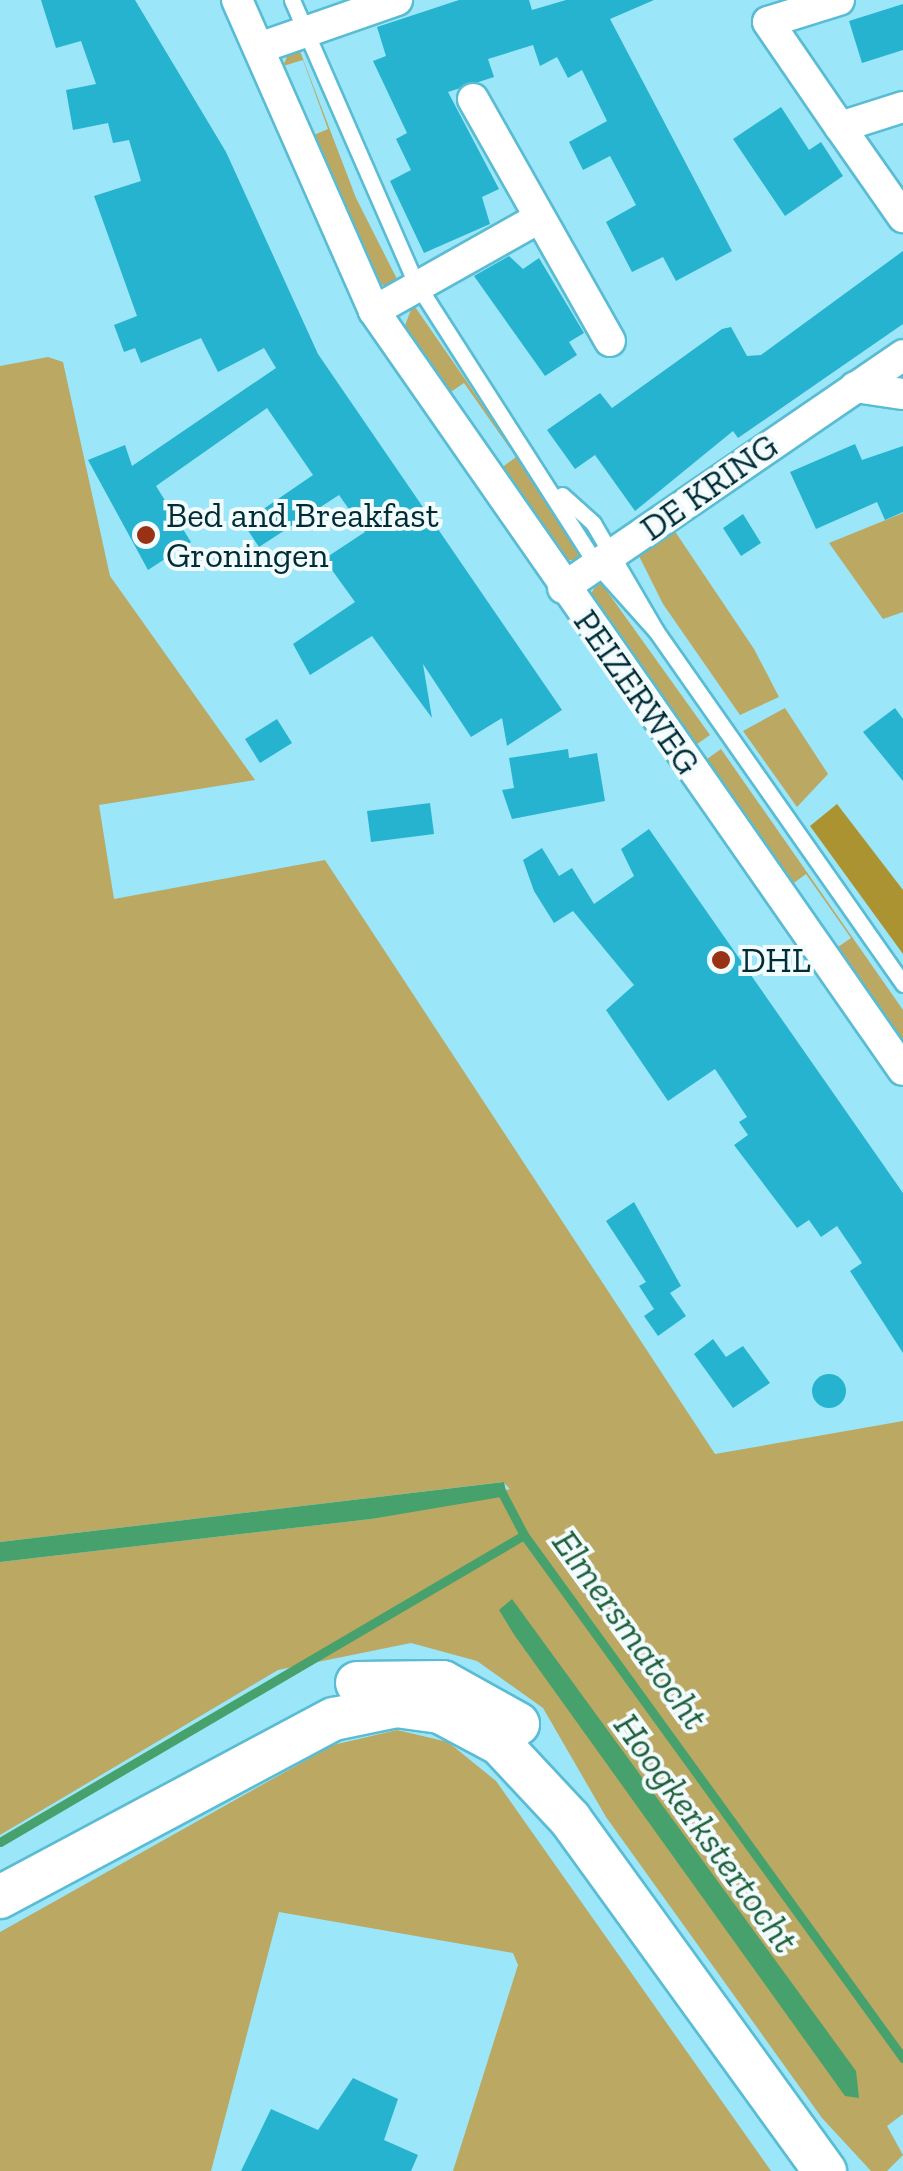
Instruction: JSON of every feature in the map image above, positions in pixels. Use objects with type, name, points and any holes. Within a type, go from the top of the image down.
[{"type":"main road","points":[[0,1897],[260,1750],[354,1712],[440,1712],[500,1744],[570,1819],[825,2171]]},
{"type":"street","name":"PEIZERWEG","points":[[237,0],[262,47],[314,190],[374,311],[563,588],[903,1070]]},
{"type":"street","points":[[262,47],[299,14],[396,0]]},
{"type":"street","points":[[840,0],[768,22],[903,216]]},
{"type":"street","points":[[472,99],[610,341]]},
{"type":"street","points":[[840,127],[903,107]]},
{"type":"street","points":[[374,311],[540,218]]},
{"type":"street","name":"DE KRING","points":[[563,588],[903,356]]},
{"type":"street","points":[[855,388],[903,394]]},
{"type":"lane","name":"PEIZERWEG","points":[[299,14],[418,286],[903,984]]},
{"type":"shaded area","points":[[295,38],[356,198],[400,285],[375,285],[309,137],[328,129],[303,60],[283,66]]},
{"type":"shaded area","points":[[413,304],[586,560],[563,560],[497,471],[516,457],[464,383],[445,396],[403,331]]},
{"type":"shaded area","points":[[48,357],[63,362],[110,576],[255,780],[99,805],[114,899],[325,860],[715,1454],[903,1421],[903,2114],[887,2126],[903,2155],[887,2171],[871,2171],[822,2118],[606,1817],[543,1708],[477,1661],[411,1643],[278,1670],[0,1835],[0,1562],[371,1519],[510,1489],[503,1482],[0,1542],[0,366]]},
{"type":"shaded area","points":[[903,513],[903,612],[883,619],[829,543]]},
{"type":"shaded area","points":[[672,527],[754,649],[779,697],[740,715],[663,604],[637,552]]},
{"type":"shaded area","points":[[599,580],[710,735],[690,749],[588,599]]},
{"type":"shaded area","points":[[785,708],[828,774],[797,807],[743,731]]},
{"type":"shaded area","points":[[721,749],[903,1010],[903,1053],[832,951],[851,938],[806,874],[787,888],[700,764]]},
{"type":"shaded area","points":[[837,804],[903,890],[903,954],[810,826]]},
{"type":"shaded area","points":[[504,1482],[507,1496],[371,1519],[0,1562],[0,1542]]},
{"type":"shaded area","points":[[512,1599],[856,2071],[859,2098],[845,2096],[515,1636],[499,1610]]},
{"type":"shaded area","points":[[397,1730],[448,1742],[496,1781],[771,2171],[453,2171],[518,1965],[513,1953],[279,1912],[211,2171],[0,2171],[0,1932],[333,1745]]},
{"type":"building","points":[[41,0],[135,0],[226,152],[318,354],[562,710],[507,746],[502,718],[471,737],[423,664],[432,718],[372,636],[310,675],[293,644],[355,602],[324,559],[365,532],[339,495],[259,547],[243,523],[313,475],[267,408],[156,486],[191,542],[148,570],[88,460],[125,445],[132,466],[276,368],[264,348],[218,372],[201,338],[141,363],[135,348],[124,352],[114,325],[137,316],[94,196],[141,181],[129,140],[113,143],[108,123],[73,130],[66,90],[96,84],[81,41],[56,48]]},
{"type":"building","points":[[459,0],[529,0],[532,10],[566,0],[654,0],[610,19],[732,251],[676,281],[663,257],[632,272],[606,222],[636,205],[610,156],[583,170],[569,142],[607,121],[582,70],[568,78],[557,57],[540,66],[533,45],[488,59],[494,77],[448,92],[499,189],[482,197],[490,224],[424,253],[390,181],[411,170],[396,139],[407,133],[373,61],[386,56],[377,27]]},
{"type":"building","points":[[903,4],[903,50],[862,63],[849,21]]},
{"type":"building","points":[[781,107],[809,150],[821,142],[843,176],[785,216],[733,139]]},
{"type":"building","points":[[903,251],[903,324],[738,438],[733,431],[635,511],[595,455],[575,469],[547,430],[600,393],[612,408],[722,329],[731,327],[747,356],[761,355]]},
{"type":"building","points":[[509,256],[523,269],[539,258],[584,333],[569,342],[577,355],[545,376],[474,276]]},
{"type":"building","points":[[855,444],[862,460],[903,446],[903,512],[885,520],[877,502],[816,529],[790,472]]},
{"type":"building","points":[[743,514],[761,543],[741,556],[723,528]]},
{"type":"building","points":[[895,708],[903,719],[903,781],[863,732]]},
{"type":"building","points":[[277,719],[292,743],[260,763],[245,739]]},
{"type":"building","points":[[568,749],[569,758],[597,753],[605,801],[512,819],[502,790],[514,788],[509,758]]},
{"type":"building","points":[[430,803],[434,834],[371,842],[367,811]]},
{"type":"building","points":[[649,829],[903,1193],[903,1353],[850,1271],[862,1263],[837,1226],[821,1237],[809,1220],[797,1228],[734,1145],[748,1135],[739,1122],[747,1117],[715,1069],[668,1101],[606,1010],[634,985],[573,911],[554,923],[534,891],[523,860],[542,848],[559,876],[572,868],[594,904],[634,876],[621,849]]},
{"type":"building","points":[[634,1202],[681,1286],[670,1293],[686,1316],[658,1336],[644,1316],[654,1309],[639,1286],[646,1282],[606,1221]]},
{"type":"building","points":[[713,1339],[726,1357],[743,1346],[770,1383],[733,1408],[694,1354]]},
{"type":"building","points":[[829,1374],[841,1379],[846,1391],[841,1403],[829,1408],[817,1403],[812,1391],[817,1379]]},
{"type":"building","points":[[353,2078],[398,2099],[384,2140],[418,2155],[411,2171],[241,2171],[271,2109],[318,2130]]},
{"type":"waterway","points":[[500,1489],[524,1535]]},
{"type":"waterway","name":"Elmersmatocht","points":[[0,1842],[524,1535],[903,2058]]},
{"type":"place","name":"Bed and Breakfast Groningen","points":[[146,535]]},
{"type":"place","name":"DHL","points":[[721,960]]},
{"type":"water label","name":"Hoogkerkstertocht","points":[[706,1833]]}]
